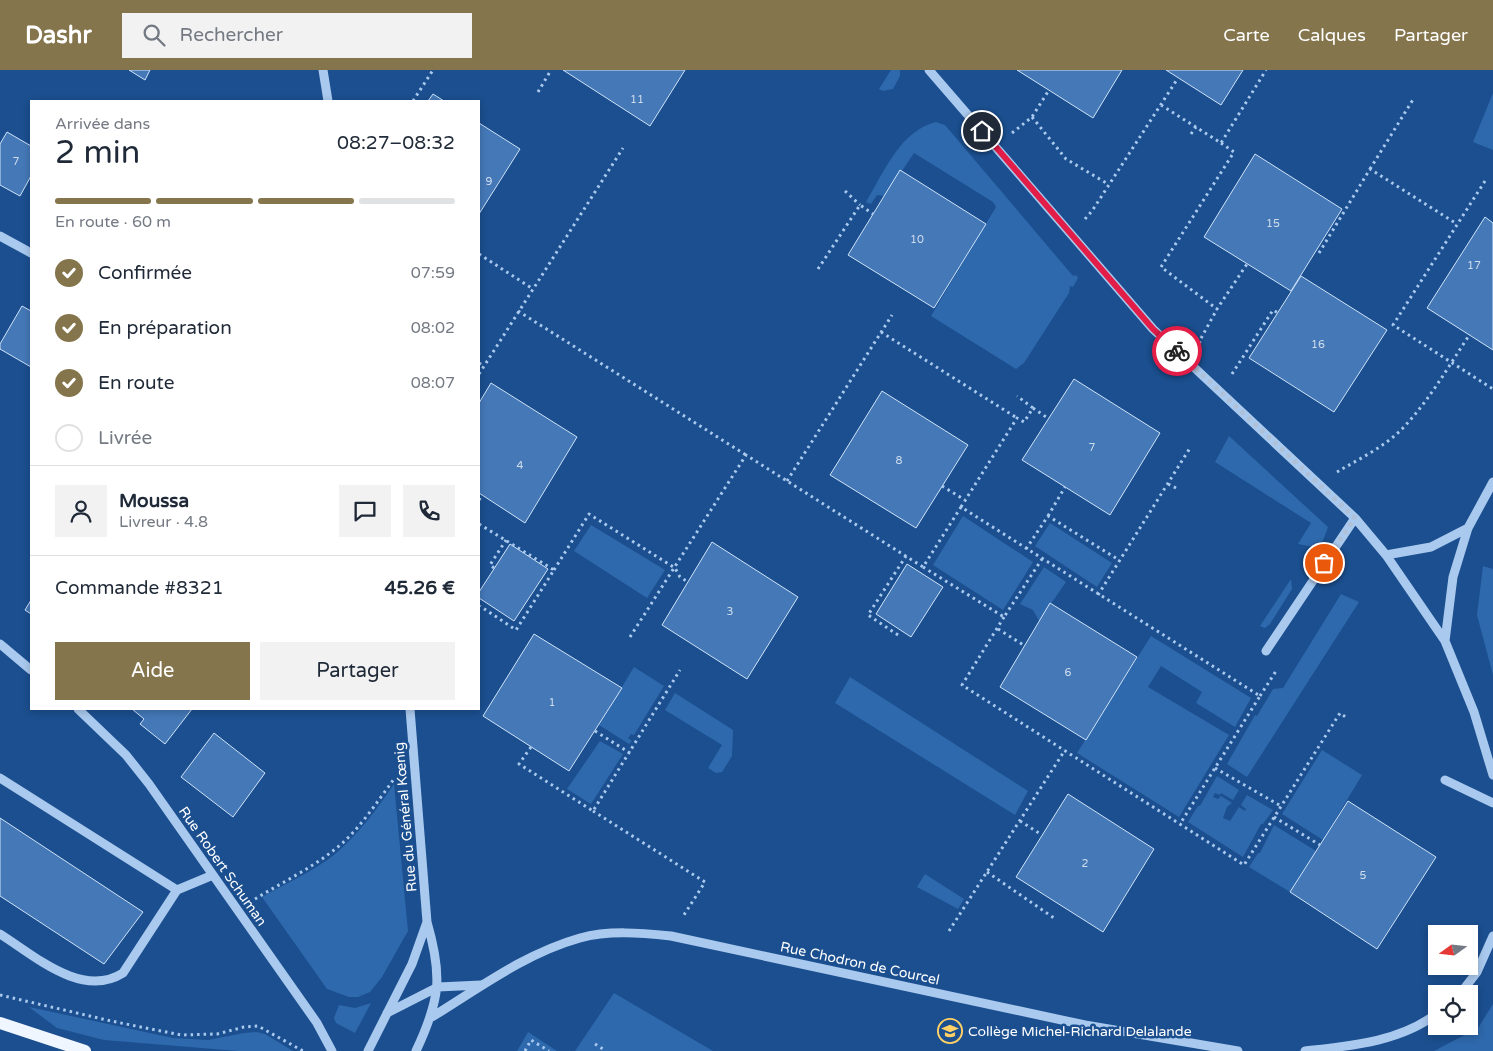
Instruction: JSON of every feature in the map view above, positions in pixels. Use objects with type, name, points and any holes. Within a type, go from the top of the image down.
[{"type":"main road","points":[[0,1023],[85,1051]]},
{"type":"street","points":[[323,70],[328,100]]},
{"type":"street","points":[[929,70],[1072,233],[1153,329],[1355,518],[1386,555],[1445,641],[1474,712],[1493,775]]},
{"type":"street","points":[[0,236],[30,252]]},
{"type":"street","points":[[1445,641],[1453,577],[1468,528],[1493,482]]},
{"type":"street","points":[[1266,651],[1355,518]]},
{"type":"street","points":[[1386,555],[1431,547],[1468,528]]},
{"type":"street","points":[[0,644],[30,669]]},
{"type":"street","name":"Rue Robert Schuman","points":[[79,710],[126,754],[317,1023],[332,1051]]},
{"type":"street","name":"Rue du Général Kœnig","points":[[410,710],[427,922],[437,955],[438,987],[432,1017],[416,1051]]},
{"type":"street","points":[[0,778],[177,890]]},
{"type":"street","points":[[1445,780],[1493,803]]},
{"type":"street","points":[[0,934],[78,980],[96,983],[111,981],[123,973],[177,890],[213,875]]},
{"type":"street","name":"Rue du Général Kœnig","points":[[368,1051],[412,964],[427,922]]},
{"type":"street","name":"Rue Chodron de Courcel","points":[[432,1017],[533,956],[581,938],[630,932],[657,935],[1190,1047],[1238,1051]]},
{"type":"street","points":[[1467,985],[1477,972],[1493,936]]},
{"type":"street","name":"Rue Chodron de Courcel","points":[[387,1013],[438,987],[484,985]]},
{"type":"street","points":[[1304,1051],[1358,1045],[1408,1031],[1428,1019]]},
{"type":"path","points":[[414,100],[433,70]]},
{"type":"path","points":[[538,92],[551,70]]},
{"type":"path","points":[[1221,143],[1266,70]]},
{"type":"path","points":[[1072,233],[1092,211],[1178,78]]},
{"type":"path","points":[[1020,127],[1032,116],[1048,90]]},
{"type":"path","points":[[1319,253],[1414,98]]},
{"type":"path","points":[[1161,105],[1234,152],[1161,267],[1217,309]]},
{"type":"path","points":[[1032,116],[1066,159],[1108,184]]},
{"type":"path","points":[[1192,134],[1196,127]]},
{"type":"path","points":[[480,372],[623,148]]},
{"type":"path","points":[[1370,170],[1457,224]]},
{"type":"path","points":[[1485,181],[1393,325],[1493,389]]},
{"type":"path","points":[[845,191],[860,206],[873,214]]},
{"type":"path","points":[[818,269],[860,206]]},
{"type":"path","points":[[480,255],[533,289]]},
{"type":"path","points":[[1206,348],[1200,342],[1217,309],[1247,264]]},
{"type":"path","points":[[1220,392],[1273,310],[1278,313]]},
{"type":"path","points":[[518,311],[1004,617]]},
{"type":"path","points":[[787,481],[892,315]]},
{"type":"path","points":[[881,332],[1024,422],[1033,408]]},
{"type":"path","points":[[1318,483],[1375,450],[1401,430],[1433,392],[1470,334]]},
{"type":"path","points":[[480,364],[484,366]]},
{"type":"path","points":[[1227,366],[1234,372]]},
{"type":"path","points":[[1017,396],[1049,419]]},
{"type":"path","points":[[923,566],[1017,418]]},
{"type":"path","points":[[1098,595],[1190,448]]},
{"type":"path","points":[[630,637],[746,455]]},
{"type":"path","points":[[1168,484],[1176,488]]},
{"type":"path","points":[[942,486],[965,500]]},
{"type":"path","points":[[1026,549],[1066,487]]},
{"type":"path","points":[[961,507],[1260,696],[1180,824]]},
{"type":"path","points":[[480,606],[516,630],[589,514],[675,568],[680,578],[688,582]]},
{"type":"path","points":[[1048,516],[1119,560]]},
{"type":"path","points":[[480,525],[554,570]]},
{"type":"path","points":[[494,568],[490,565],[506,540]]},
{"type":"path","points":[[898,635],[868,615],[906,556]]},
{"type":"path","points":[[1042,559],[962,685],[1244,865],[1340,713],[1347,718]]},
{"type":"path","points":[[997,629],[1025,646]]},
{"type":"path","points":[[593,812],[680,670]]},
{"type":"path","points":[[595,731],[630,753]]},
{"type":"path","points":[[530,747],[519,764],[705,882],[686,912]]},
{"type":"path","points":[[949,931],[1065,750]]},
{"type":"path","points":[[237,910],[336,849],[372,808],[414,752]]},
{"type":"path","points":[[1215,768],[1281,806]]},
{"type":"path","points":[[1274,817],[1320,845]]},
{"type":"path","points":[[1020,821],[1042,835]]},
{"type":"path","points":[[987,872],[1054,918]]},
{"type":"path","points":[[0,995],[181,1035],[217,1034],[244,1027],[258,1026],[303,1051]]},
{"type":"path","points":[[525,1051],[531,1040],[549,1051]]},
{"type":"path","points":[[595,1044],[606,1051]]},
{"type":"shaded area","points":[[891,70],[900,70],[900,76],[893,89],[883,91],[879,89]]},
{"type":"shaded area","points":[[1493,93],[1493,150],[1473,142]]},
{"type":"shaded area","points":[[936,122],[945,125],[1073,276],[1076,275],[1078,278],[1073,287],[1070,286],[1069,293],[1024,363],[1016,369],[931,316],[996,207],[993,202],[914,153],[885,196],[877,195],[871,204],[866,202],[894,154],[903,143],[923,127]]},
{"type":"shaded area","points":[[1229,436],[1328,527],[1323,541],[1313,547],[1298,544],[1311,523],[1215,462]]},
{"type":"shaded area","points":[[963,516],[1033,562],[1003,610],[933,565]]},
{"type":"shaded area","points":[[1050,523],[1112,563],[1097,587],[1035,546]]},
{"type":"shaded area","points":[[591,525],[665,570],[647,598],[574,551]]},
{"type":"shaded area","points":[[1483,566],[1493,569],[1493,675],[1477,615]]},
{"type":"shaded area","points":[[1044,567],[1066,582],[1039,621],[1033,610],[1020,604]]},
{"type":"shaded area","points":[[1291,579],[1292,589],[1270,624],[1265,628],[1260,626]]},
{"type":"shaded area","points":[[1341,594],[1359,602],[1247,777],[1227,764],[1255,715],[1257,716],[1273,689],[1283,688]]},
{"type":"shaded area","points":[[1151,636],[1251,698],[1235,727],[1196,703],[1202,692],[1161,666],[1148,687],[1229,735],[1179,817],[1077,753]]},
{"type":"shaded area","points":[[634,667],[664,686],[634,735],[631,734],[628,738],[632,741],[629,744],[599,725]]},
{"type":"shaded area","points":[[850,677],[1028,791],[1015,815],[835,703]]},
{"type":"shaded area","points":[[675,693],[733,730],[732,756],[722,772],[716,773],[708,768],[722,745],[665,710]]},
{"type":"shaded area","points":[[600,741],[623,754],[591,804],[567,789]]},
{"type":"shaded area","points":[[1322,750],[1362,775],[1323,840],[1282,814]]},
{"type":"shaded area","points":[[1217,776],[1239,790],[1233,800],[1221,793],[1220,795],[1215,793],[1213,797],[1218,799],[1221,796],[1232,803],[1227,807],[1223,818],[1230,821],[1239,807],[1245,811],[1246,809],[1241,805],[1247,795],[1273,810],[1263,824],[1261,824],[1243,857],[1188,822],[1198,806],[1200,806]]},
{"type":"shaded area","points":[[394,784],[408,931],[382,977],[370,992],[358,997],[349,997],[327,989],[262,897],[309,872],[335,854],[352,839]]},
{"type":"shaded area","points":[[1274,825],[1316,851],[1290,892],[1249,867],[1258,853],[1260,853]]},
{"type":"shaded area","points":[[925,874],[964,899],[958,909],[917,887]]},
{"type":"shaded area","points":[[614,993],[713,1051],[575,1051]]},
{"type":"shaded area","points":[[371,1003],[355,1033],[336,1023],[334,1018],[339,1005],[355,1008]]},
{"type":"shaded area","points":[[1493,1004],[1493,1051],[1434,1051],[1465,1035],[1478,1035],[1478,1028]]},
{"type":"shaded area","points":[[29,1007],[173,1038],[208,1040],[257,1032],[265,1034],[293,1051],[238,1051],[104,1040],[57,1028]]},
{"type":"shaded area","points":[[528,1032],[557,1051],[517,1051]]},
{"type":"building","points":[[129,70],[150,70],[145,80]]},
{"type":"building","points":[[563,70],[685,70],[650,126]]},
{"type":"building","points":[[1017,70],[1122,70],[1093,118]]},
{"type":"building","points":[[1166,70],[1243,70],[1221,105]]},
{"type":"building","points":[[433,94],[442,100],[429,100]]},
{"type":"building","points":[[480,124],[520,149],[480,212]]},
{"type":"building","points":[[7,132],[30,145],[30,178],[20,196],[0,185],[0,144]]},
{"type":"building","points":[[1255,154],[1342,209],[1291,291],[1204,237]]},
{"type":"building","points":[[900,170],[986,224],[934,308],[848,255]]},
{"type":"building","points":[[1485,217],[1493,223],[1493,350],[1427,308]]},
{"type":"building","points":[[1301,276],[1387,330],[1334,412],[1249,358]]},
{"type":"building","points":[[22,306],[30,310],[30,366],[0,349],[0,344]]},
{"type":"building","points":[[1074,379],[1160,433],[1110,515],[1022,460]]},
{"type":"building","points":[[491,383],[577,437],[525,523],[480,494],[480,401]]},
{"type":"building","points":[[882,391],[968,445],[916,528],[830,475]]},
{"type":"building","points":[[712,542],[798,597],[747,679],[662,625]]},
{"type":"building","points":[[510,544],[548,569],[514,621],[480,599],[480,590]]},
{"type":"building","points":[[907,564],[943,587],[911,637],[876,614]]},
{"type":"building","points":[[30,602],[30,613],[25,610]]},
{"type":"building","points":[[1050,603],[1137,657],[1086,740],[1000,687]]},
{"type":"building","points":[[534,634],[622,688],[569,771],[483,716]]},
{"type":"building","points":[[133,710],[191,710],[165,744],[140,724],[144,719]]},
{"type":"building","points":[[214,733],[265,773],[233,817],[181,777]]},
{"type":"building","points":[[1068,794],[1154,849],[1103,932],[1016,877]]},
{"type":"building","points":[[1348,801],[1436,857],[1377,949],[1290,892]]},
{"type":"building","points":[[0,818],[143,912],[104,964],[0,896]]},
{"type":"way so far","points":[[1177,351],[1355,518],[1324,563]]},
{"type":"place","name":"Collège Michel-Richard Delalande","points":[[950,1031]]},
{"type":"route","points":[[982,131],[1153,329],[1177,351]]}]
